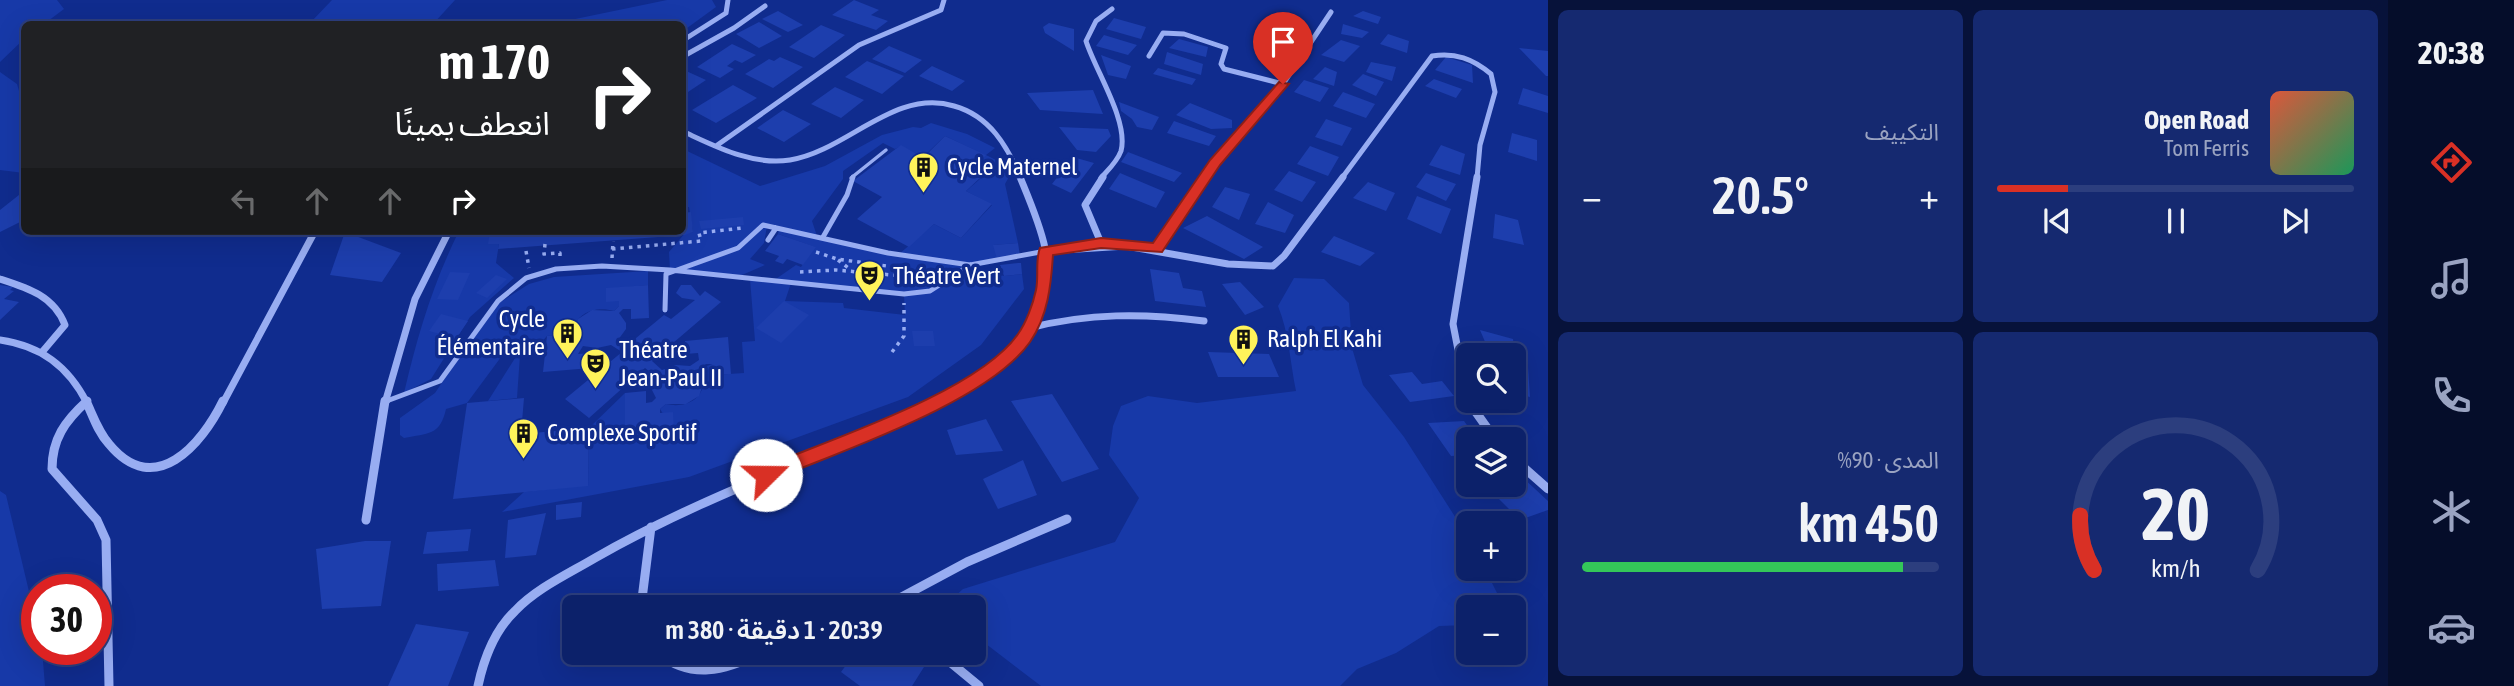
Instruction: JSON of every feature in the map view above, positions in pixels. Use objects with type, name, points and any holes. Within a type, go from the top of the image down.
[{"type":"street","points":[[686,39],[716,22],[726,12],[728,0]]},
{"type":"street","points":[[716,146],[859,45],[941,10],[944,0]]},
{"type":"street","points":[[686,55],[734,28],[765,6]]},
{"type":"street","points":[[1101,243],[1085,205],[1091,191],[1121,151],[1122,129],[1087,41],[1096,21],[1112,9]]},
{"type":"street","points":[[1156,249],[1215,163],[1283,84],[1331,12]]},
{"type":"street","points":[[1149,56],[1163,33],[1173,32],[1226,48],[1227,53],[1222,64],[1224,69],[1283,84]]},
{"type":"street","points":[[1045,251],[1101,243],[1156,249],[1234,266],[1273,266],[1284,257],[1432,56],[1447,54],[1468,59],[1491,74],[1496,92],[1480,145],[1475,199],[1452,324],[1456,343]]},
{"type":"street","points":[[478,686],[495,635],[509,616],[536,593],[651,527],[743,484],[942,399],[971,383],[1002,360],[1024,339],[1044,290],[1045,251],[1017,169],[993,128],[955,105],[925,102],[905,106],[797,159],[760,160],[686,133]]},
{"type":"street","points":[[0,340],[19,342],[43,351],[60,362],[87,401],[100,432],[113,449],[130,461],[158,466],[175,462],[200,439],[313,235]]},
{"type":"street","points":[[366,520],[384,402],[407,314],[427,269],[447,235]]},
{"type":"street","points":[[0,279],[39,293],[62,312],[65,325],[58,337],[43,351]]},
{"type":"street","points":[[1029,328],[1062,319],[1116,312],[1204,321]]},
{"type":"street","points":[[87,401],[57,432],[51,454],[51,469],[97,520],[106,540],[109,570],[106,629],[109,686]]},
{"type":"street","points":[[1526,470],[1548,489]]},
{"type":"street","points":[[905,595],[967,562],[1067,519]]},
{"type":"street","points":[[642,595],[651,527]]},
{"type":"street","points":[[674,665],[691,672],[730,665]]},
{"type":"street","points":[[954,665],[979,686]]},
{"type":"lane","points":[[823,237],[847,195],[850,179],[886,150]]},
{"type":"lane","points":[[665,310],[666,274],[670,270],[738,248],[759,227],[823,237],[888,254],[970,265],[1045,251]]},
{"type":"lane","points":[[768,240],[776,228]]},
{"type":"lane","points":[[384,402],[440,381],[498,301],[526,278],[560,268],[602,266],[670,270],[904,294],[930,291],[970,265]]},
{"type":"path","points":[[612,249],[680,245],[701,241],[699,233],[744,228]]},
{"type":"path","points":[[545,244],[544,254],[560,253],[560,268]]},
{"type":"path","points":[[816,252],[837,259],[909,269]]},
{"type":"path","points":[[837,259],[853,271]]},
{"type":"path","points":[[779,282],[789,275],[804,271],[853,271],[903,276]]},
{"type":"path","points":[[892,352],[901,346],[906,332],[904,294]]},
{"type":"shaded area","points":[[0,0],[57,0],[64,9],[48,21],[21,21],[21,42],[0,62]]},
{"type":"shaded area","points":[[332,0],[455,0],[436,21],[312,21]]},
{"type":"shaded area","points":[[667,0],[712,0],[716,7],[686,29],[686,21],[566,21]]},
{"type":"shaded area","points":[[0,72],[17,84],[21,98],[21,173],[0,170]]},
{"type":"shaded area","points":[[931,123],[967,134],[995,148],[986,155],[1000,162],[1010,175],[1005,184],[1018,243],[994,245],[999,261],[972,265],[1004,276],[1022,274],[1024,289],[981,345],[908,397],[689,477],[502,512],[524,492],[588,485],[589,428],[625,393],[625,435],[674,431],[660,409],[666,404],[685,404],[695,399],[704,382],[697,370],[712,364],[713,375],[744,373],[742,342],[755,341],[750,279],[773,281],[796,265],[801,267],[815,247],[778,234],[779,229],[767,226],[764,243],[750,259],[765,265],[735,278],[670,270],[669,252],[683,235],[693,232],[689,207],[686,208],[686,150],[760,186],[825,166],[882,135],[913,127],[921,128]],"holes":[[[945,136],[985,155],[977,165],[982,169],[975,176],[980,179],[966,191],[992,205],[961,238],[934,224],[898,255],[817,236],[812,221],[843,179],[843,171],[883,143],[895,149],[901,146],[923,157]],[[791,283],[904,295],[905,315],[844,308],[843,303],[785,301]]]},
{"type":"shaded area","points":[[457,235],[493,235],[499,244],[496,263],[514,278],[470,317],[431,379],[404,393],[427,310]]},
{"type":"shaded area","points":[[648,271],[648,285],[606,289],[619,301],[619,306],[614,311],[601,309],[583,315],[573,331],[577,342],[566,345],[566,334],[547,336],[535,349],[507,349],[467,403],[446,409],[436,429],[426,434],[404,438],[400,435],[400,418],[435,393],[479,327],[499,303],[529,284],[554,277]]},
{"type":"shaded area","points":[[1294,278],[1324,279],[1349,303],[1352,348],[1363,385],[1404,437],[1456,518],[1456,581],[1491,581],[1498,595],[1456,595],[1456,625],[1439,626],[1396,653],[1357,669],[1340,686],[1041,686],[986,644],[986,595],[956,595],[963,589],[1115,542],[1139,498],[1109,455],[1113,426],[1121,406],[1148,396],[1197,403],[1296,391],[1287,337],[1278,306]]},
{"type":"shaded area","points":[[517,355],[520,355],[517,398],[488,401]]},
{"type":"shaded area","points":[[0,491],[6,495],[25,574],[21,574],[21,665],[43,665],[45,686],[0,686]]},
{"type":"building","points":[[854,0],[879,10],[871,15],[888,21],[876,30],[832,15]]},
{"type":"building","points":[[778,11],[803,25],[788,32],[762,19]]},
{"type":"building","points":[[1363,11],[1381,17],[1378,24],[1353,16]]},
{"type":"building","points":[[1114,18],[1146,27],[1141,39],[1106,29]]},
{"type":"building","points":[[759,22],[782,36],[759,48],[736,34]]},
{"type":"building","points":[[1049,23],[1074,29],[1074,51],[1045,33],[1043,27]]},
{"type":"building","points":[[1343,24],[1369,32],[1362,38],[1341,34]]},
{"type":"building","points":[[821,25],[845,35],[814,58],[789,47]]},
{"type":"building","points":[[1289,28],[1307,33],[1292,49],[1273,41]]},
{"type":"building","points":[[1388,34],[1409,41],[1407,53],[1380,44]]},
{"type":"building","points":[[1104,35],[1137,45],[1128,55],[1096,46]]},
{"type":"building","points":[[1179,39],[1208,47],[1206,57],[1169,48]]},
{"type":"building","points":[[1341,40],[1360,46],[1344,62],[1321,55]]},
{"type":"building","points":[[732,44],[756,55],[742,63],[735,60],[727,66],[734,69],[720,78],[697,67]]},
{"type":"building","points":[[889,46],[922,60],[905,73],[872,59]]},
{"type":"building","points":[[1519,48],[1548,51],[1548,76],[1546,76]]},
{"type":"building","points":[[1167,52],[1203,64],[1201,75],[1164,64]]},
{"type":"building","points":[[1101,55],[1131,66],[1126,79],[1108,75]]},
{"type":"building","points":[[780,57],[803,67],[773,88],[745,74],[769,59],[774,61]]},
{"type":"building","points":[[1446,57],[1472,65],[1473,83],[1435,70]]},
{"type":"building","points":[[867,61],[904,76],[882,94],[845,77]]},
{"type":"building","points":[[1371,62],[1396,67],[1392,81],[1366,72]]},
{"type":"building","points":[[932,66],[965,81],[952,91],[919,76]]},
{"type":"building","points":[[1325,67],[1337,72],[1334,86],[1313,79]]},
{"type":"building","points":[[1158,68],[1196,79],[1192,85],[1153,74]]},
{"type":"building","points":[[686,71],[706,80],[686,93]]},
{"type":"building","points":[[1363,74],[1384,82],[1376,96],[1352,85]]},
{"type":"building","points":[[1434,79],[1462,89],[1456,98],[1425,86]]},
{"type":"building","points":[[1304,80],[1329,88],[1320,102],[1294,92]]},
{"type":"building","points":[[733,85],[757,98],[716,123],[692,110]]},
{"type":"building","points":[[835,87],[864,100],[841,118],[811,104]]},
{"type":"building","points":[[1523,88],[1548,96],[1548,113],[1518,104]]},
{"type":"building","points":[[1093,90],[1103,114],[1040,110],[1027,93]]},
{"type":"building","points":[[1343,92],[1375,104],[1366,118],[1333,106]]},
{"type":"building","points":[[1119,102],[1159,117],[1152,130],[1137,127],[1132,119],[1121,111]]},
{"type":"building","points":[[1190,103],[1232,120],[1232,128],[1211,129],[1176,115]]},
{"type":"building","points":[[783,110],[811,124],[784,142],[757,128]]},
{"type":"building","points":[[1326,119],[1352,128],[1342,146],[1315,137]]},
{"type":"building","points":[[1174,121],[1216,136],[1209,146],[1167,133]]},
{"type":"building","points":[[1059,127],[1108,129],[1111,136],[1096,152],[1077,150]]},
{"type":"building","points":[[1512,133],[1537,140],[1537,161],[1508,152]]},
{"type":"building","name":"Cycle Maternel","points":[[945,136],[986,155],[977,165],[983,169],[975,176],[980,178],[966,191],[992,204],[961,238],[934,224],[909,247],[857,219],[882,197],[853,181],[901,145],[917,154],[920,151],[927,154]]},
{"type":"building","points":[[1441,145],[1465,154],[1460,175],[1429,165]]},
{"type":"building","points":[[1310,146],[1339,157],[1328,176],[1297,164]]},
{"type":"building","points":[[1128,152],[1182,173],[1174,182],[1121,162]]},
{"type":"building","points":[[1073,157],[1094,163],[1071,193],[1052,184]]},
{"type":"building","points":[[1289,171],[1316,182],[1302,202],[1274,190]]},
{"type":"building","points":[[1120,173],[1165,192],[1156,208],[1109,189]]},
{"type":"building","points":[[1426,173],[1456,184],[1446,201],[1416,187]]},
{"type":"building","points":[[1368,182],[1395,193],[1386,211],[1353,198]]},
{"type":"building","points":[[1225,187],[1250,194],[1239,220],[1212,207]]},
{"type":"building","points":[[21,193],[21,222],[0,232],[0,210]]},
{"type":"building","points":[[1417,196],[1451,209],[1441,234],[1407,219]]},
{"type":"building","points":[[1268,202],[1294,215],[1285,233],[1255,224]]},
{"type":"building","points":[[691,212],[693,232],[686,235],[686,213]]},
{"type":"building","points":[[1495,214],[1518,220],[1524,245],[1493,238]]},
{"type":"building","points":[[1207,216],[1263,247],[1244,259],[1183,228]]},
{"type":"building","points":[[743,217],[744,225],[701,229],[699,221]]},
{"type":"building","points":[[778,234],[816,247],[803,265],[787,259],[783,264],[775,261],[779,256],[765,251]]},
{"type":"building","points":[[344,235],[353,235],[401,253],[382,282],[330,275]]},
{"type":"building","points":[[489,235],[685,235],[498,249],[499,244],[488,244]]},
{"type":"building","points":[[1334,236],[1375,253],[1360,266],[1321,252]]},
{"type":"building","points":[[1018,243],[1020,256],[997,259],[993,245]]},
{"type":"building","points":[[1021,263],[1022,274],[1004,276],[1000,265]]},
{"type":"building","points":[[1150,269],[1179,273],[1183,288],[1202,291],[1206,307],[1155,301]]},
{"type":"building","points":[[450,272],[470,273],[458,300],[437,299]]},
{"type":"building","points":[[496,275],[507,279],[487,298],[476,293]]},
{"type":"building","points":[[1240,282],[1264,307],[1245,315],[1222,284]]},
{"type":"building","points":[[0,285],[13,287],[10,290],[14,291],[4,299],[19,302],[0,320]]},
{"type":"building","name":"Cycle Élémentaire","points":[[648,285],[649,318],[631,319],[631,309],[623,309],[619,313],[626,323],[626,329],[618,340],[631,349],[635,346],[630,343],[664,315],[671,319],[695,300],[682,298],[676,293],[681,285],[691,285],[700,296],[705,291],[721,302],[652,361],[662,370],[676,365],[690,366],[699,360],[698,353],[685,354],[685,341],[728,337],[731,374],[713,375],[712,364],[706,364],[697,370],[704,382],[699,396],[686,404],[666,404],[660,409],[660,413],[673,412],[674,431],[625,435],[625,393],[646,391],[646,403],[652,402],[656,398],[652,390],[655,376],[645,368],[589,418],[565,399],[622,352],[611,345],[597,348],[583,346],[578,354],[592,353],[591,368],[543,372],[547,336],[566,334],[566,345],[574,345],[577,342],[573,331],[578,319],[592,310],[614,311],[619,306],[619,301],[606,302],[606,288]]},
{"type":"building","points":[[784,301],[809,315],[781,343],[756,328]]},
{"type":"building","points":[[441,314],[468,321],[451,346],[434,342],[440,334],[429,331]]},
{"type":"building","points":[[1480,330],[1513,339],[1514,343],[1486,343]]},
{"type":"building","points":[[912,331],[933,331],[935,346],[914,346]]},
{"type":"building","name":"Ralph El Kahi","points":[[1208,352],[1269,354],[1279,377],[1218,377]]},
{"type":"building","points":[[1526,367],[1528,367],[1530,397],[1526,396]]},
{"type":"building","points":[[1412,372],[1422,384],[1442,381],[1454,396],[1410,402],[1389,375]]},
{"type":"building","points":[[1052,394],[1099,469],[1062,482],[1011,401]]},
{"type":"building","name":"Complexe Sportif","points":[[524,398],[521,434],[589,428],[588,486],[453,499],[467,403]]},
{"type":"building","points":[[986,419],[1003,451],[956,455],[947,430]]},
{"type":"building","points":[[1464,421],[1468,427],[1456,427],[1456,456],[1451,456],[1428,423]]},
{"type":"building","points":[[1023,460],[1037,495],[998,509],[983,479]]},
{"type":"building","points":[[1526,481],[1548,501],[1548,510],[1526,518],[1526,511],[1511,511],[1497,497],[1526,497]]},
{"type":"building","points":[[582,502],[581,517],[556,520],[556,505]]},
{"type":"building","points":[[546,513],[536,555],[505,558],[508,520]]},
{"type":"building","points":[[471,529],[468,551],[423,554],[427,532]]},
{"type":"building","points":[[365,541],[391,541],[381,606],[322,609],[316,549]]},
{"type":"building","points":[[495,560],[499,586],[438,591],[437,564]]},
{"type":"building","points":[[416,624],[469,632],[448,686],[388,686]]},
{"type":"building","points":[[846,665],[924,667],[912,686],[860,686],[841,672]]},
{"type":"place","name":"Cycle Maternel","points":[[924,194]]},
{"type":"place","name":"Théatre Vert","points":[[870,303]]},
{"type":"place","name":"Cycle Élémentaire","points":[[568,360]]},
{"type":"place","name":"Ralph El Kahi","points":[[1244,366]]},
{"type":"place","name":"Théatre Jean-Paul II","points":[[596,391]]},
{"type":"place","name":"Complexe Sportif","points":[[524,460]]},
{"type":"route","points":[[766,475],[932,405],[971,383],[1002,360],[1024,339],[1034,317],[1044,290],[1045,251],[1101,243],[1156,249],[1215,163],[1283,84]]}]
